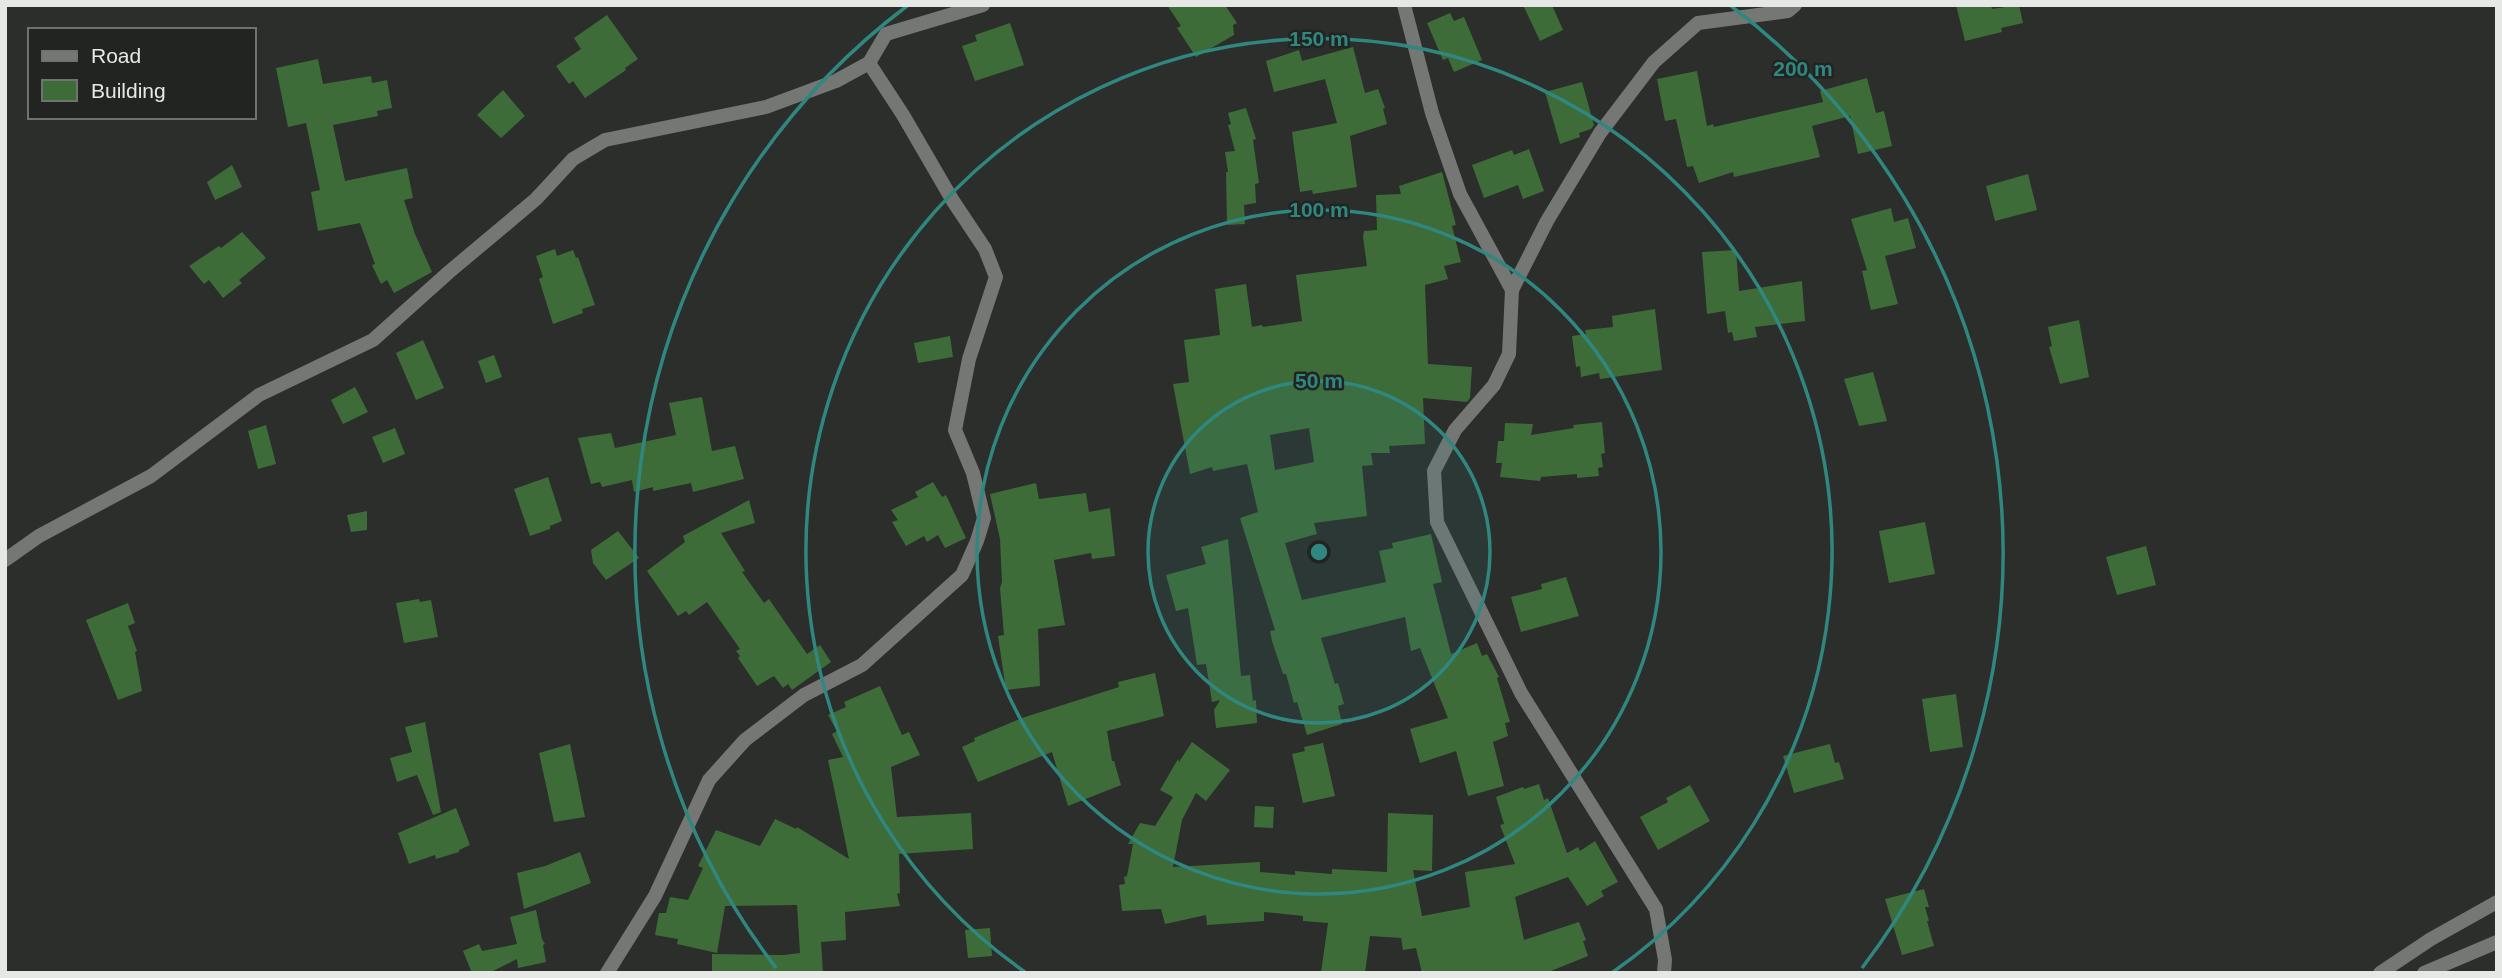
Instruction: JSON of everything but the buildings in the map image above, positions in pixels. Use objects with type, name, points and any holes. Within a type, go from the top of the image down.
[{"type":"street","points":[[5,560],[39,536],[151,476],[259,395],[373,340],[536,200],[573,159],[605,140],[766,107],[836,81],[869,63],[886,34],[983,5]]},
{"type":"street","points":[[1404,5],[1432,113],[1460,194],[1512,290]]},
{"type":"street","points":[[1664,973],[1665,960],[1656,909],[1521,693],[1437,522],[1434,471],[1455,430],[1494,385],[1509,354],[1512,290],[1548,221],[1600,132],[1654,62],[1698,23],[1788,11],[1795,5]]},
{"type":"street","points":[[607,973],[655,896],[709,780],[745,740],[804,695],[862,665],[962,575],[984,518],[973,473],[955,430],[969,359],[996,277],[985,249],[953,201],[904,115],[869,63]]},
{"type":"street","points":[[2380,973],[2431,939],[2497,902]]},
{"type":"street","points":[[2424,973],[2497,942]]}]
